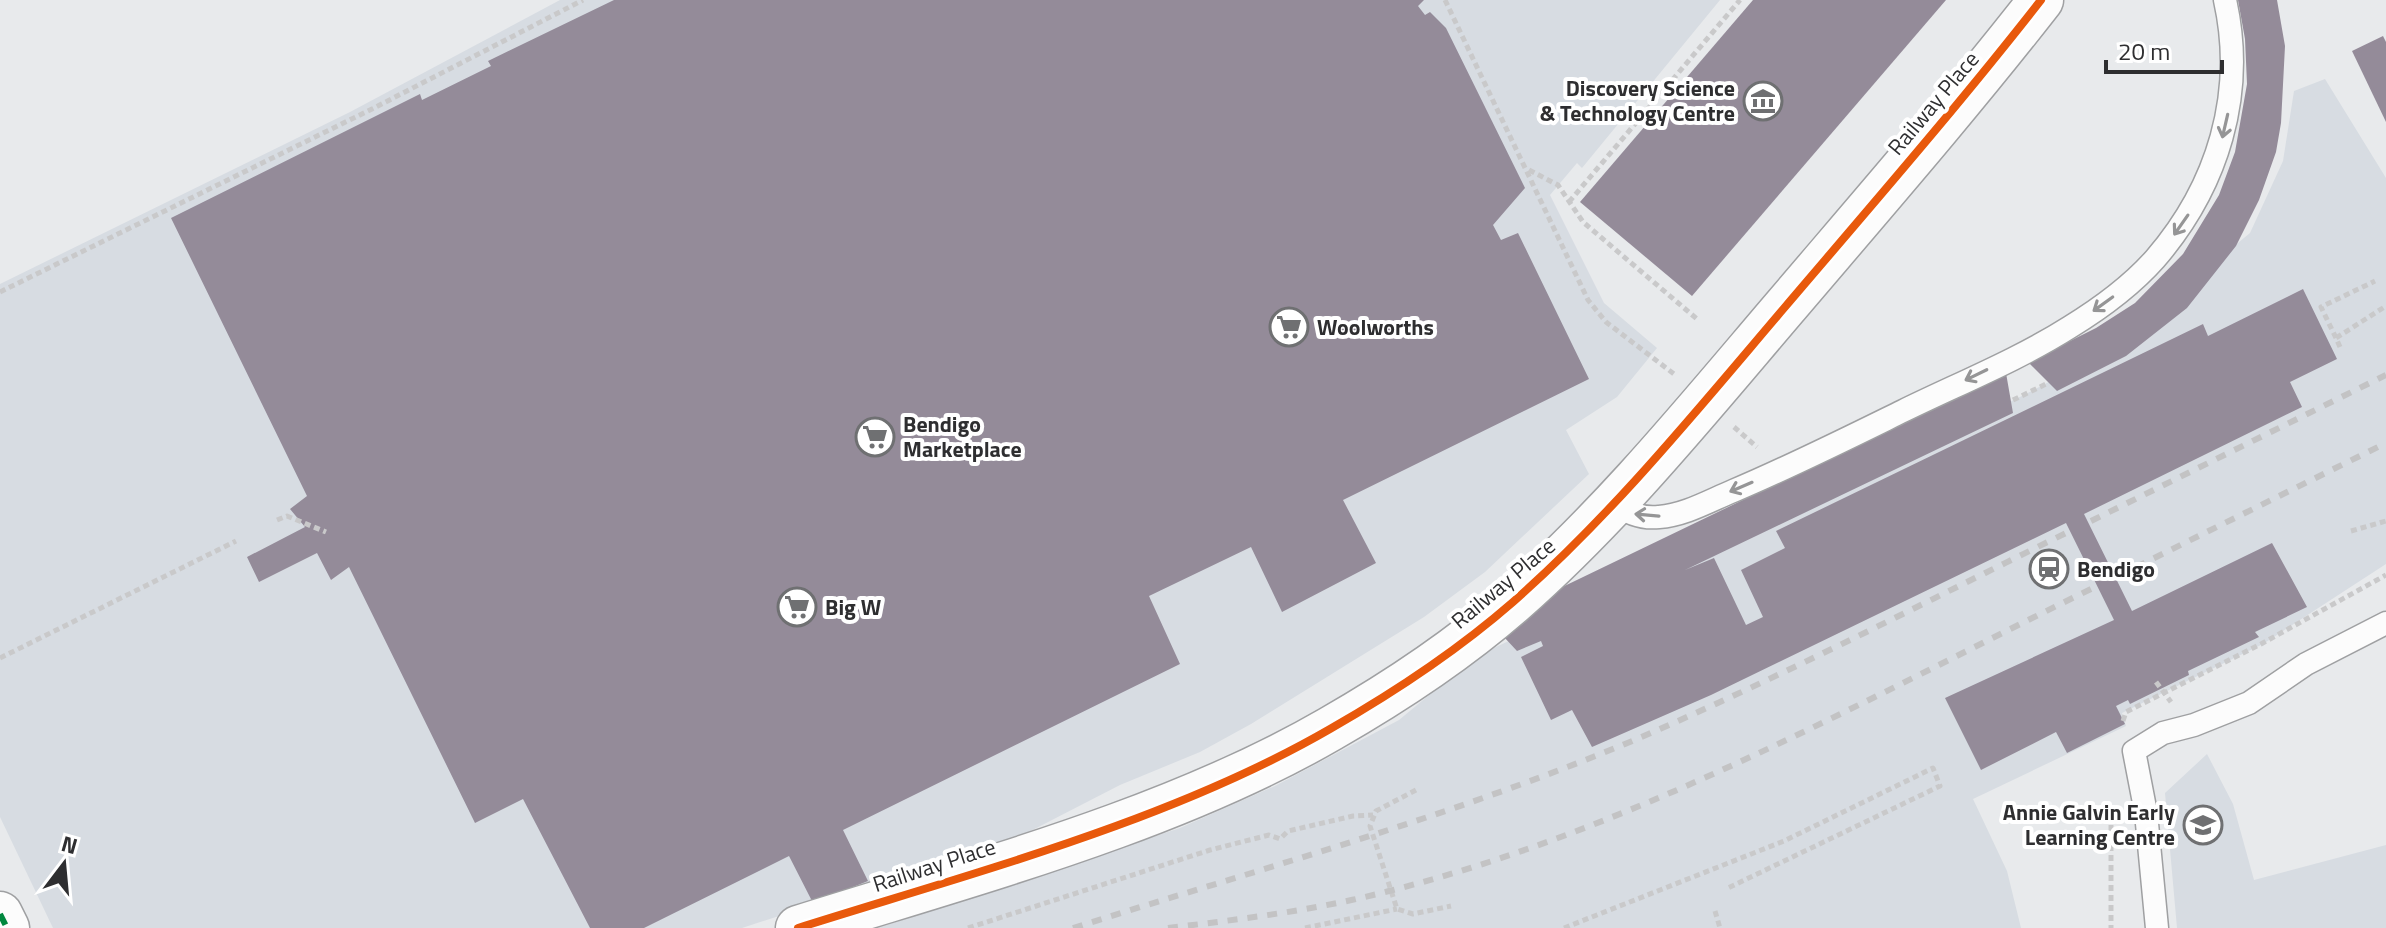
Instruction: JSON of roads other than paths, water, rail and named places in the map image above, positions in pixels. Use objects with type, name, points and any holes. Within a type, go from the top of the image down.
[{"type":"street","name":"Railway Place","points":[[798,928],[1161,808],[1280,756],[1366,707],[1463,641],[1510,605],[1614,503],[1850,231],[2041,0]]},
{"type":"street","points":[[0,914],[7,928]]},
{"type":"lane","points":[[1614,503],[1634,515],[1646,517],[1682,513],[1808,458],[2046,340],[2124,288],[2154,259],[2182,223],[2204,188],[2220,146],[2232,80],[2231,39],[2225,0]]},
{"type":"lane","points":[[2157,928],[2146,813],[2134,751],[2163,733],[2194,725],[2249,703],[2306,664],[2386,623]]},
{"type":"railway","points":[[2091,521],[2386,375]]},
{"type":"railway","points":[[2118,576],[2386,443]]},
{"type":"railway","points":[[1073,928],[1420,819],[1625,744],[1793,668],[2068,532]]},
{"type":"railway","points":[[1168,928],[1362,898],[1481,864],[1572,833],[1750,757],[2095,587]]},
{"type":"place","name":"Discovery Science & Technology Centre","points":[[1763,101]]},
{"type":"place","name":"Woolworths","points":[[1289,327]]},
{"type":"place","name":"Bendigo Marketplace","points":[[875,437]]},
{"type":"place","name":"Bendigo","points":[[2049,569]]},
{"type":"place","name":"Big W","points":[[797,607]]},
{"type":"place","name":"Annie Galvin Early Learning Centre","points":[[2203,825]]}]
